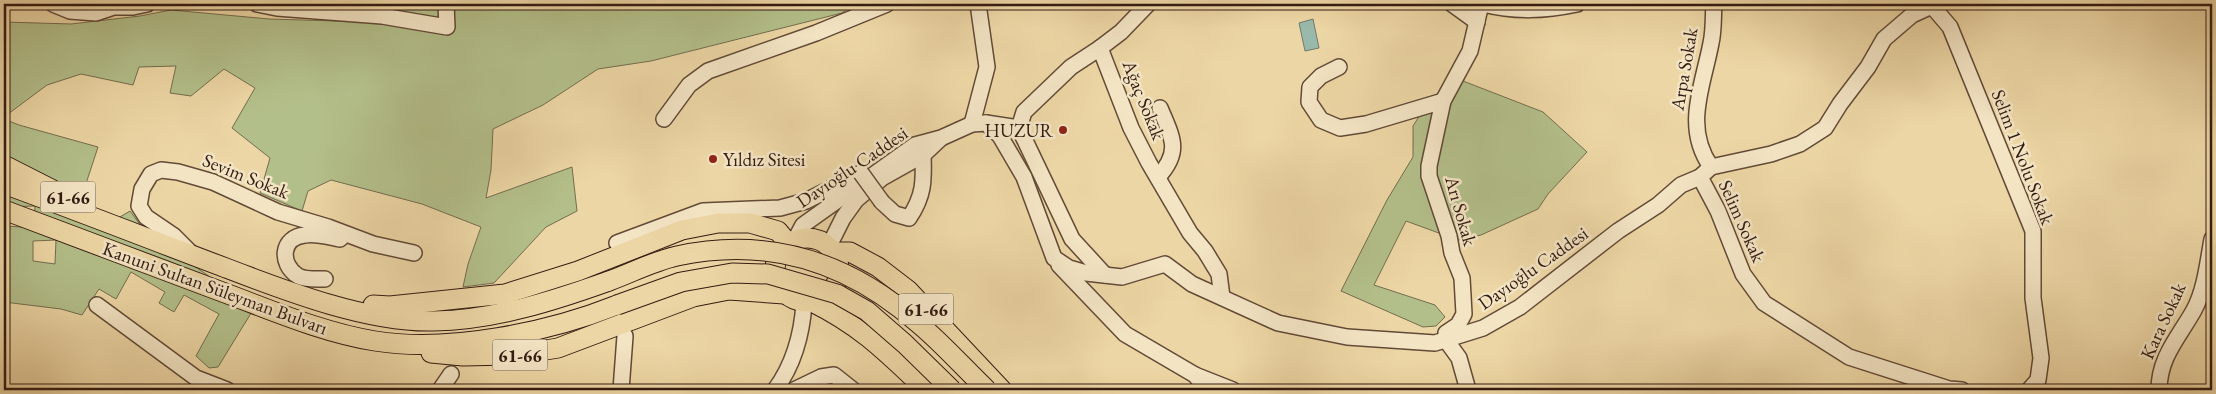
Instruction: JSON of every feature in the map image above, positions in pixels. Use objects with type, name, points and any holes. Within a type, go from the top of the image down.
[{"type":"main road","name":"61-66","points":[[4,165],[61,193],[130,232]]},
{"type":"main road","name":"Kanuni Sultan Süleyman Bulvarı","points":[[4,184],[263,283],[320,301],[380,316],[433,321],[499,314],[550,302],[676,256],[729,248],[771,250],[812,261],[844,273],[877,290],[919,324],[987,390]]},
{"type":"main road","name":"Kanuni Sultan Süleyman Bulvarı","points":[[4,210],[310,325],[376,341],[438,344],[498,337],[581,319],[681,282],[732,272],[768,274],[837,294],[867,311],[952,390]]},
{"type":"main road","name":"61-66","points":[[4,223],[41,230],[118,253]]},
{"type":"main road","name":"61-66","points":[[320,301],[390,306],[505,294],[578,270],[682,230],[718,223],[750,224],[778,231],[792,241],[802,238],[816,239],[831,249],[850,252],[878,267],[908,290],[1002,390]]},
{"type":"main road","points":[[784,294],[776,282],[774,267],[778,254],[792,241]]},
{"type":"main road","points":[[808,302],[825,297],[831,292],[838,280],[839,265],[831,249]]},
{"type":"main road","name":"61-66","points":[[253,304],[298,325],[342,341],[388,350],[463,356],[515,355],[558,348],[693,297],[729,290],[784,294],[797,301],[808,302],[841,317],[875,342],[926,390]]},
{"type":"street","points":[[53,4],[70,11],[96,13],[114,7],[133,7],[147,4]]},
{"type":"street","points":[[258,4],[277,8],[382,16],[447,27],[446,4]]},
{"type":"street","points":[[664,119],[689,85],[708,71],[793,42],[887,4]]},
{"type":"street","points":[[978,4],[987,67],[979,124]]},
{"type":"street","points":[[1100,48],[1121,32],[1148,4]]},
{"type":"street","points":[[1452,4],[1477,22]]},
{"type":"street","points":[[1482,4],[1520,11],[1549,10],[1577,4]]},
{"type":"street","name":"Arı Sokak","points":[[1446,340],[1446,333],[1458,325],[1464,314],[1462,278],[1452,253],[1449,236],[1429,176],[1429,166],[1443,101],[1470,51],[1482,4]]},
{"type":"street","name":"Arpa Sokak","points":[[1705,172],[1695,125],[1702,77],[1712,42],[1714,4]]},
{"type":"street","name":"Selim Sokak","points":[[1934,5],[1912,15],[1884,39],[1868,67],[1840,104],[1825,128],[1800,144],[1705,172],[1743,274],[1764,303],[1849,357],[1949,389],[1962,390]]},
{"type":"street","name":"Selim 1 Nolu Sokak","points":[[1934,5],[1950,27],[2033,231],[2033,298],[2041,358],[2038,380],[2030,390]]},
{"type":"street","name":"Ağaç Sokak","points":[[1020,128],[1024,112],[1071,67],[1100,48],[1131,128],[1190,233],[1205,251],[1219,274],[1222,297]]},
{"type":"street","points":[[1339,67],[1321,76],[1310,87],[1309,102],[1321,120],[1340,128],[1366,124],[1443,101]]},
{"type":"street","points":[[1158,177],[1166,168],[1174,153],[1173,139],[1160,108]]},
{"type":"street","points":[[979,124],[1020,128],[1072,240],[1105,275]]},
{"type":"street","points":[[979,124],[1000,136],[1024,177],[1054,258],[1064,272],[1125,334],[1195,374],[1233,390]]},
{"type":"street","name":"Dayıoğlu Caddesi","points":[[792,241],[803,224],[914,145],[941,138],[979,124]]},
{"type":"street","name":"Dayıoğlu Caddesi","points":[[831,249],[843,218],[856,200],[882,178],[923,155],[941,138]]},
{"type":"street","points":[[617,244],[703,211],[780,208],[806,201],[861,173],[882,202],[895,214],[909,218],[919,204],[924,177],[923,155]]},
{"type":"street","name":"Sevim Sokak","points":[[195,257],[174,236],[146,217],[139,206],[142,189],[151,174],[160,170],[213,182],[278,212],[373,244],[414,253]]},
{"type":"street","name":"Dayıoğlu Caddesi","points":[[1054,258],[1069,268],[1122,277],[1165,264],[1192,284],[1278,323],[1346,337],[1435,343],[1483,328],[1520,307],[1618,231],[1658,205],[1681,185],[1705,172]]},
{"type":"street","points":[[325,279],[299,276],[286,265],[284,253],[288,243],[295,237],[306,234],[340,239],[345,233]]},
{"type":"street","name":"Kara Sokak","points":[[2159,390],[2163,363],[2173,342],[2194,311],[2198,300],[2212,239]]},
{"type":"street","points":[[774,390],[786,374],[795,353],[808,302]]},
{"type":"street","points":[[97,305],[194,384],[227,390]]},
{"type":"street","points":[[621,390],[624,336]]},
{"type":"street","points":[[1446,340],[1459,358],[1468,390]]},
{"type":"street","points":[[440,390],[451,374]]},
{"type":"street","points":[[1195,374],[1207,390]]},
{"type":"street","points":[[794,390],[820,377],[834,375],[853,390]]},
{"type":"green space","points":[[379,4],[513,4],[519,7],[522,4],[853,4],[842,13],[651,61],[598,69],[543,105],[493,129],[491,170],[486,198],[572,167],[577,211],[546,227],[494,283],[463,287],[468,264],[481,227],[422,204],[331,180],[308,191],[302,211],[260,193],[270,158],[232,128],[255,88],[224,69],[191,96],[170,93],[176,66],[139,67],[133,85],[81,74],[47,85],[4,117],[4,22],[71,24],[140,16],[171,10],[269,19],[371,22],[378,12]]},
{"type":"green space","points":[[1463,81],[1543,112],[1587,152],[1548,194],[1538,209],[1481,235],[1458,240],[1406,221],[1374,285],[1435,305],[1445,317],[1436,326],[1423,327],[1341,291],[1387,200],[1413,157],[1413,126],[1423,110],[1452,102]]},
{"type":"green space","points":[[4,119],[98,147],[79,205],[113,221],[130,211],[147,234],[206,274],[253,310],[218,367],[209,368],[196,356],[219,314],[184,295],[174,312],[159,303],[165,292],[131,272],[116,299],[99,289],[82,315],[61,309],[4,302]],"holes":[[[35,206],[34,228],[7,226],[6,207]],[[56,240],[55,264],[33,261],[33,241]]]},
{"type":"shaded area","points":[[1313,19],[1319,48],[1305,51],[1299,23]]},
{"type":"place","name":"HUZUR","points":[[1063,130]]},
{"type":"place","name":"Yıldız Sitesi","points":[[713,159]]}]
